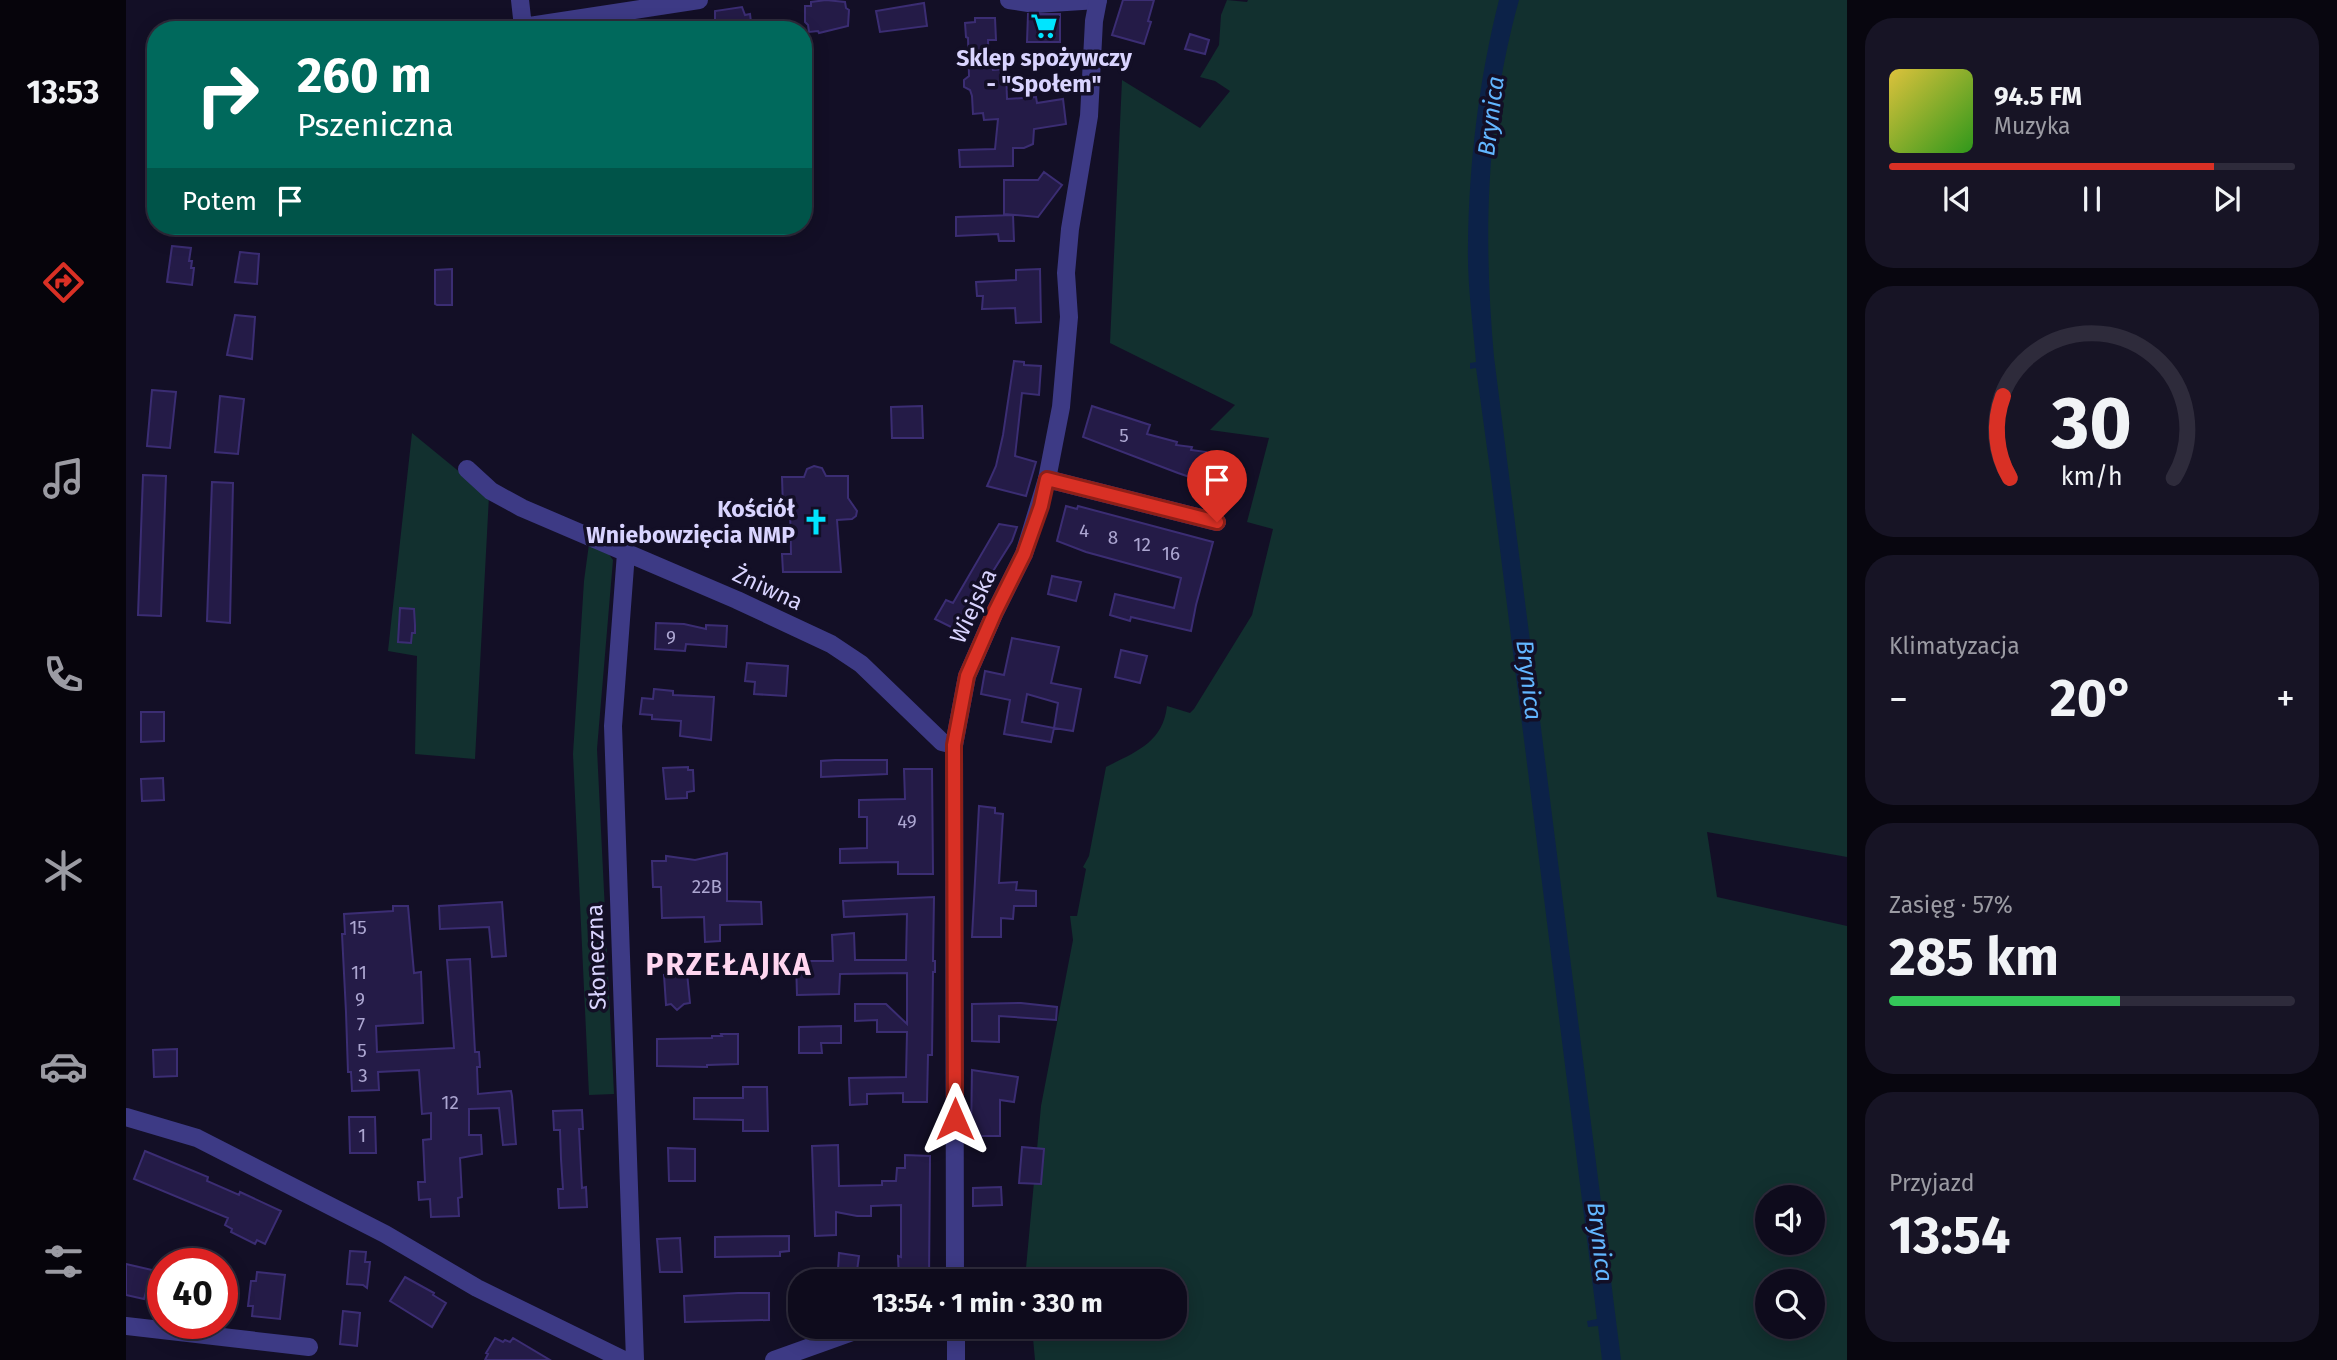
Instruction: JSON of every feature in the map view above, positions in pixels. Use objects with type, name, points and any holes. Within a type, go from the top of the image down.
[{"type":"street","points":[[520,0],[522,21]]},
{"type":"street","points":[[562,21],[699,0]]},
{"type":"street","points":[[1009,0],[1035,4],[1098,0]]},
{"type":"street","name":"Wiejska","points":[[956,1269],[954,745],[967,676],[1024,554],[1041,506],[1047,479],[1063,386],[1069,317],[1067,262],[1089,116],[1094,21],[1098,0]]},
{"type":"street","name":"Żniwna","points":[[467,469],[491,491],[522,508],[737,600],[831,644],[861,664],[942,742],[954,745]]},
{"type":"street","points":[[1047,479],[1217,522]]},
{"type":"street","name":"Słoneczna","points":[[626,553],[613,726],[635,1360]]},
{"type":"street","points":[[126,1117],[197,1138],[385,1234],[477,1288],[624,1360]]},
{"type":"street","points":[[126,1326],[309,1346]]},
{"type":"street","points":[[775,1360],[833,1339]]},
{"type":"street","points":[[956,1339],[956,1360]]},
{"type":"green space","points":[[1227,0],[1847,0],[1847,857],[1707,832],[1717,897],[1847,926],[1847,1360],[1035,1360],[1033,1339],[1187,1339],[1187,1269],[1026,1268],[1041,1106],[1073,940],[1070,916],[1077,916],[1086,869],[1083,867],[1089,856],[1106,767],[1137,751],[1154,738],[1160,729],[1167,706],[1190,713],[1194,709],[1252,615],[1273,529],[1247,522],[1269,438],[1210,430],[1235,405],[1110,343],[1122,80],[1200,128],[1230,91],[1215,81],[1200,77],[1219,45],[1221,15]]},
{"type":"green space","points":[[412,433],[489,496],[475,759],[415,754],[417,656],[388,651]]},
{"type":"green space","points":[[589,544],[608,553],[613,560],[597,749],[614,1094],[589,1095],[573,754],[584,581]]},
{"type":"water","name":"Brynica","points":[[1499,0],[1519,0],[1500,89],[1490,177],[1489,267],[1494,357],[1621,1360],[1602,1360],[1598,1326],[1588,1327],[1587,1321],[1597,1319],[1490,470],[1476,368],[1470,369],[1470,363],[1476,362],[1469,289],[1470,183],[1476,121]]},
{"type":"building","points":[[1123,0],[1154,0],[1144,44],[1112,35]]},
{"type":"building","points":[[811,2],[845,2],[849,10],[848,26],[819,33],[812,32],[812,21],[805,21],[805,6],[811,6]]},
{"type":"building","points":[[924,3],[927,26],[880,32],[876,11]]},
{"type":"building","points":[[742,7],[745,15],[750,14],[751,21],[715,21],[715,11]]},
{"type":"building","name":"Sklep spożywczy - \"Społem\"","points":[[1028,14],[1060,14],[1060,42],[1027,42]]},
{"type":"building","points":[[975,18],[995,18],[996,40],[988,40],[989,66],[992,66],[993,70],[1006,69],[1007,99],[1036,97],[1037,103],[1063,99],[1066,124],[1034,129],[1033,144],[1024,148],[1013,148],[1013,166],[960,167],[959,150],[995,149],[998,119],[984,120],[983,113],[973,114],[970,90],[964,87],[964,80],[969,76],[965,23],[975,22]]},
{"type":"building","points":[[1190,34],[1209,40],[1205,54],[1185,49]]},
{"type":"building","points":[[1044,172],[1062,185],[1038,217],[1004,214],[1004,180],[1038,180]]},
{"type":"building","points":[[1013,215],[1014,241],[999,241],[998,234],[956,236],[956,217]]},
{"type":"building","points":[[172,246],[191,248],[189,261],[192,261],[191,268],[194,268],[192,285],[167,282]]},
{"type":"building","points":[[240,252],[259,254],[257,284],[235,282]]},
{"type":"building","points":[[452,269],[452,305],[437,305],[435,270]]},
{"type":"building","points":[[1040,269],[1041,322],[1016,323],[1015,308],[982,309],[983,296],[977,296],[976,282],[1016,280],[1016,270]]},
{"type":"building","points":[[235,315],[255,317],[252,359],[227,355]]},
{"type":"building","points":[[1014,361],[1024,362],[1024,365],[1041,366],[1039,395],[1022,393],[1015,456],[1036,462],[1026,496],[987,486],[996,466],[1003,435]]},
{"type":"building","points":[[152,390],[176,392],[170,448],[147,446]]},
{"type":"building","points":[[220,396],[244,399],[238,454],[215,452]]},
{"type":"building","points":[[922,406],[923,438],[892,438],[891,407]]},
{"type":"building","points":[[1092,406],[1150,425],[1147,434],[1177,442],[1176,445],[1192,447],[1191,450],[1206,452],[1205,455],[1219,462],[1218,465],[1234,468],[1228,488],[1178,473],[1083,437]]},
{"type":"building","name":"Kościół Wniebowzięcia NMP","points":[[814,466],[822,468],[826,476],[848,476],[848,498],[857,511],[852,519],[837,520],[841,572],[783,572],[782,554],[791,554],[790,508],[783,508],[782,477],[804,477],[807,469]]},
{"type":"building","points":[[143,475],[166,476],[161,616],[138,615]]},
{"type":"building","points":[[212,482],[233,483],[230,623],[207,621]]},
{"type":"building","points":[[1066,506],[1077,509],[1078,506],[1213,542],[1191,631],[1131,617],[1130,621],[1110,615],[1115,594],[1174,608],[1181,578],[1086,552],[1057,541]]},
{"type":"building","points":[[999,524],[1017,527],[1012,541],[961,632],[935,619],[946,600],[953,603]]},
{"type":"building","points":[[1052,576],[1081,582],[1076,601],[1048,594]]},
{"type":"building","points":[[400,608],[414,609],[415,633],[412,633],[411,643],[398,642]]},
{"type":"building","points":[[656,623],[684,624],[706,629],[706,625],[727,626],[726,647],[686,644],[685,651],[655,649]]},
{"type":"building","points":[[1012,638],[1059,647],[1051,683],[1081,689],[1073,731],[1054,728],[1051,742],[1004,734],[1010,700],[981,694],[985,671],[1004,675]],"holes":[[[1027,694],[1058,703],[1054,728],[1022,722]]]},
{"type":"building","points":[[1121,650],[1147,656],[1140,683],[1115,677]]},
{"type":"building","points":[[747,663],[788,666],[786,696],[754,694],[755,682],[745,681]]},
{"type":"building","points":[[654,689],[673,691],[673,695],[714,697],[711,740],[680,736],[681,721],[652,719],[652,715],[640,714],[642,698],[653,699]]},
{"type":"building","points":[[141,712],[164,712],[164,741],[141,742]]},
{"type":"building","points":[[887,760],[887,774],[821,777],[821,761]]},
{"type":"building","points":[[688,767],[688,770],[693,770],[694,791],[687,792],[687,798],[666,799],[663,768]]},
{"type":"building","points":[[904,769],[932,769],[933,874],[898,874],[898,862],[840,863],[840,849],[867,848],[867,817],[859,817],[859,800],[905,799]]},
{"type":"building","points":[[163,778],[164,800],[142,801],[141,779]]},
{"type":"building","points":[[979,806],[995,808],[995,813],[1003,814],[999,883],[1017,882],[1016,890],[1036,891],[1036,906],[1014,906],[1013,919],[1001,918],[1001,937],[972,937]]},
{"type":"building","points":[[727,853],[727,901],[761,902],[762,924],[720,925],[720,941],[705,942],[704,917],[662,918],[661,887],[653,887],[652,861],[666,861],[666,856],[695,860]]},
{"type":"building","points":[[934,897],[935,972],[932,1055],[928,1055],[927,1102],[903,1102],[903,1093],[867,1094],[867,1104],[850,1105],[849,1078],[906,1077],[907,1032],[877,1032],[877,1020],[855,1021],[855,1004],[886,1004],[907,1024],[907,973],[840,974],[839,994],[797,995],[796,961],[833,961],[832,935],[854,933],[855,960],[906,960],[907,914],[844,917],[843,901]]},
{"type":"building","points":[[502,902],[506,956],[492,957],[489,927],[440,929],[439,906]]},
{"type":"building","points":[[393,906],[408,906],[414,973],[421,972],[423,1023],[376,1026],[377,1052],[454,1048],[447,960],[470,959],[475,1052],[479,1052],[480,1067],[477,1067],[478,1094],[511,1091],[516,1144],[503,1145],[499,1108],[469,1109],[469,1135],[481,1135],[482,1154],[460,1158],[462,1197],[458,1198],[459,1216],[431,1217],[430,1199],[419,1200],[418,1182],[425,1182],[423,1140],[431,1139],[431,1113],[422,1114],[419,1070],[378,1072],[379,1090],[352,1091],[351,1072],[348,1072],[342,934],[345,934],[344,914],[393,911]]},
{"type":"building","points":[[687,973],[690,1003],[677,1010],[671,1004],[666,1005],[664,975]]},
{"type":"building","points":[[1021,1003],[1057,1007],[1056,1020],[999,1016],[999,1042],[972,1041],[972,1004]]},
{"type":"building","points":[[841,1026],[841,1043],[821,1043],[822,1053],[799,1053],[799,1027]]},
{"type":"building","points":[[721,1034],[738,1034],[738,1064],[707,1067],[657,1066],[657,1039],[712,1038],[722,1036]]},
{"type":"building","points":[[177,1049],[177,1076],[154,1077],[153,1050]]},
{"type":"building","points":[[972,1070],[1018,1077],[1014,1102],[1000,1100],[1000,1136],[971,1136]]},
{"type":"building","points":[[743,1087],[767,1087],[768,1131],[743,1131],[743,1120],[694,1119],[694,1098],[743,1098]]},
{"type":"building","points":[[582,1110],[583,1129],[579,1129],[582,1188],[586,1187],[587,1207],[559,1208],[558,1189],[563,1189],[560,1130],[554,1130],[553,1111]]},
{"type":"building","points":[[349,1117],[375,1117],[376,1153],[350,1153]]},
{"type":"building","points":[[838,1145],[839,1186],[882,1185],[882,1181],[896,1181],[897,1168],[905,1168],[905,1155],[930,1156],[929,1269],[899,1269],[901,1205],[871,1206],[871,1216],[836,1212],[836,1235],[815,1236],[812,1146]]},
{"type":"building","points":[[1022,1147],[1044,1149],[1041,1184],[1019,1183]]},
{"type":"building","points":[[668,1148],[695,1149],[695,1181],[669,1181]]},
{"type":"building","points":[[145,1151],[208,1177],[207,1181],[239,1195],[240,1192],[281,1211],[265,1244],[257,1240],[255,1244],[231,1232],[232,1229],[225,1225],[228,1218],[134,1179]]},
{"type":"building","points":[[1001,1187],[1002,1205],[973,1206],[973,1188]]},
{"type":"building","points":[[789,1236],[789,1251],[780,1252],[780,1256],[715,1257],[715,1237]]},
{"type":"building","points":[[680,1238],[682,1272],[660,1272],[657,1239]]},
{"type":"building","points":[[350,1251],[366,1252],[365,1262],[370,1262],[367,1288],[363,1285],[347,1284]]},
{"type":"building","points":[[839,1253],[859,1256],[857,1269],[838,1269]]},
{"type":"building","points":[[126,1264],[147,1269],[144,1299],[126,1295]]},
{"type":"building","points":[[257,1272],[285,1275],[280,1319],[252,1316],[253,1306],[248,1306],[251,1281],[256,1281]]},
{"type":"building","points":[[405,1277],[446,1303],[432,1327],[390,1301]]},
{"type":"building","points":[[769,1293],[769,1320],[685,1322],[684,1296]]},
{"type":"building","points":[[343,1311],[360,1313],[357,1346],[340,1344]]},
{"type":"building","points":[[495,1338],[510,1342],[513,1338],[550,1360],[485,1360]]},
{"type":"place","name":"Sklep spożywczy - \"Społem\"","points":[[1044,26]]},
{"type":"place","name":"Kościół Wniebowzięcia NMP","points":[[816,522]]},
{"type":"district","name":"PRZEŁAJKA","points":[[729,965]]},
{"type":"route","points":[[955,1119],[953,762],[956,731],[967,676],[1024,554],[1041,506],[1047,479],[1217,522]]}]
